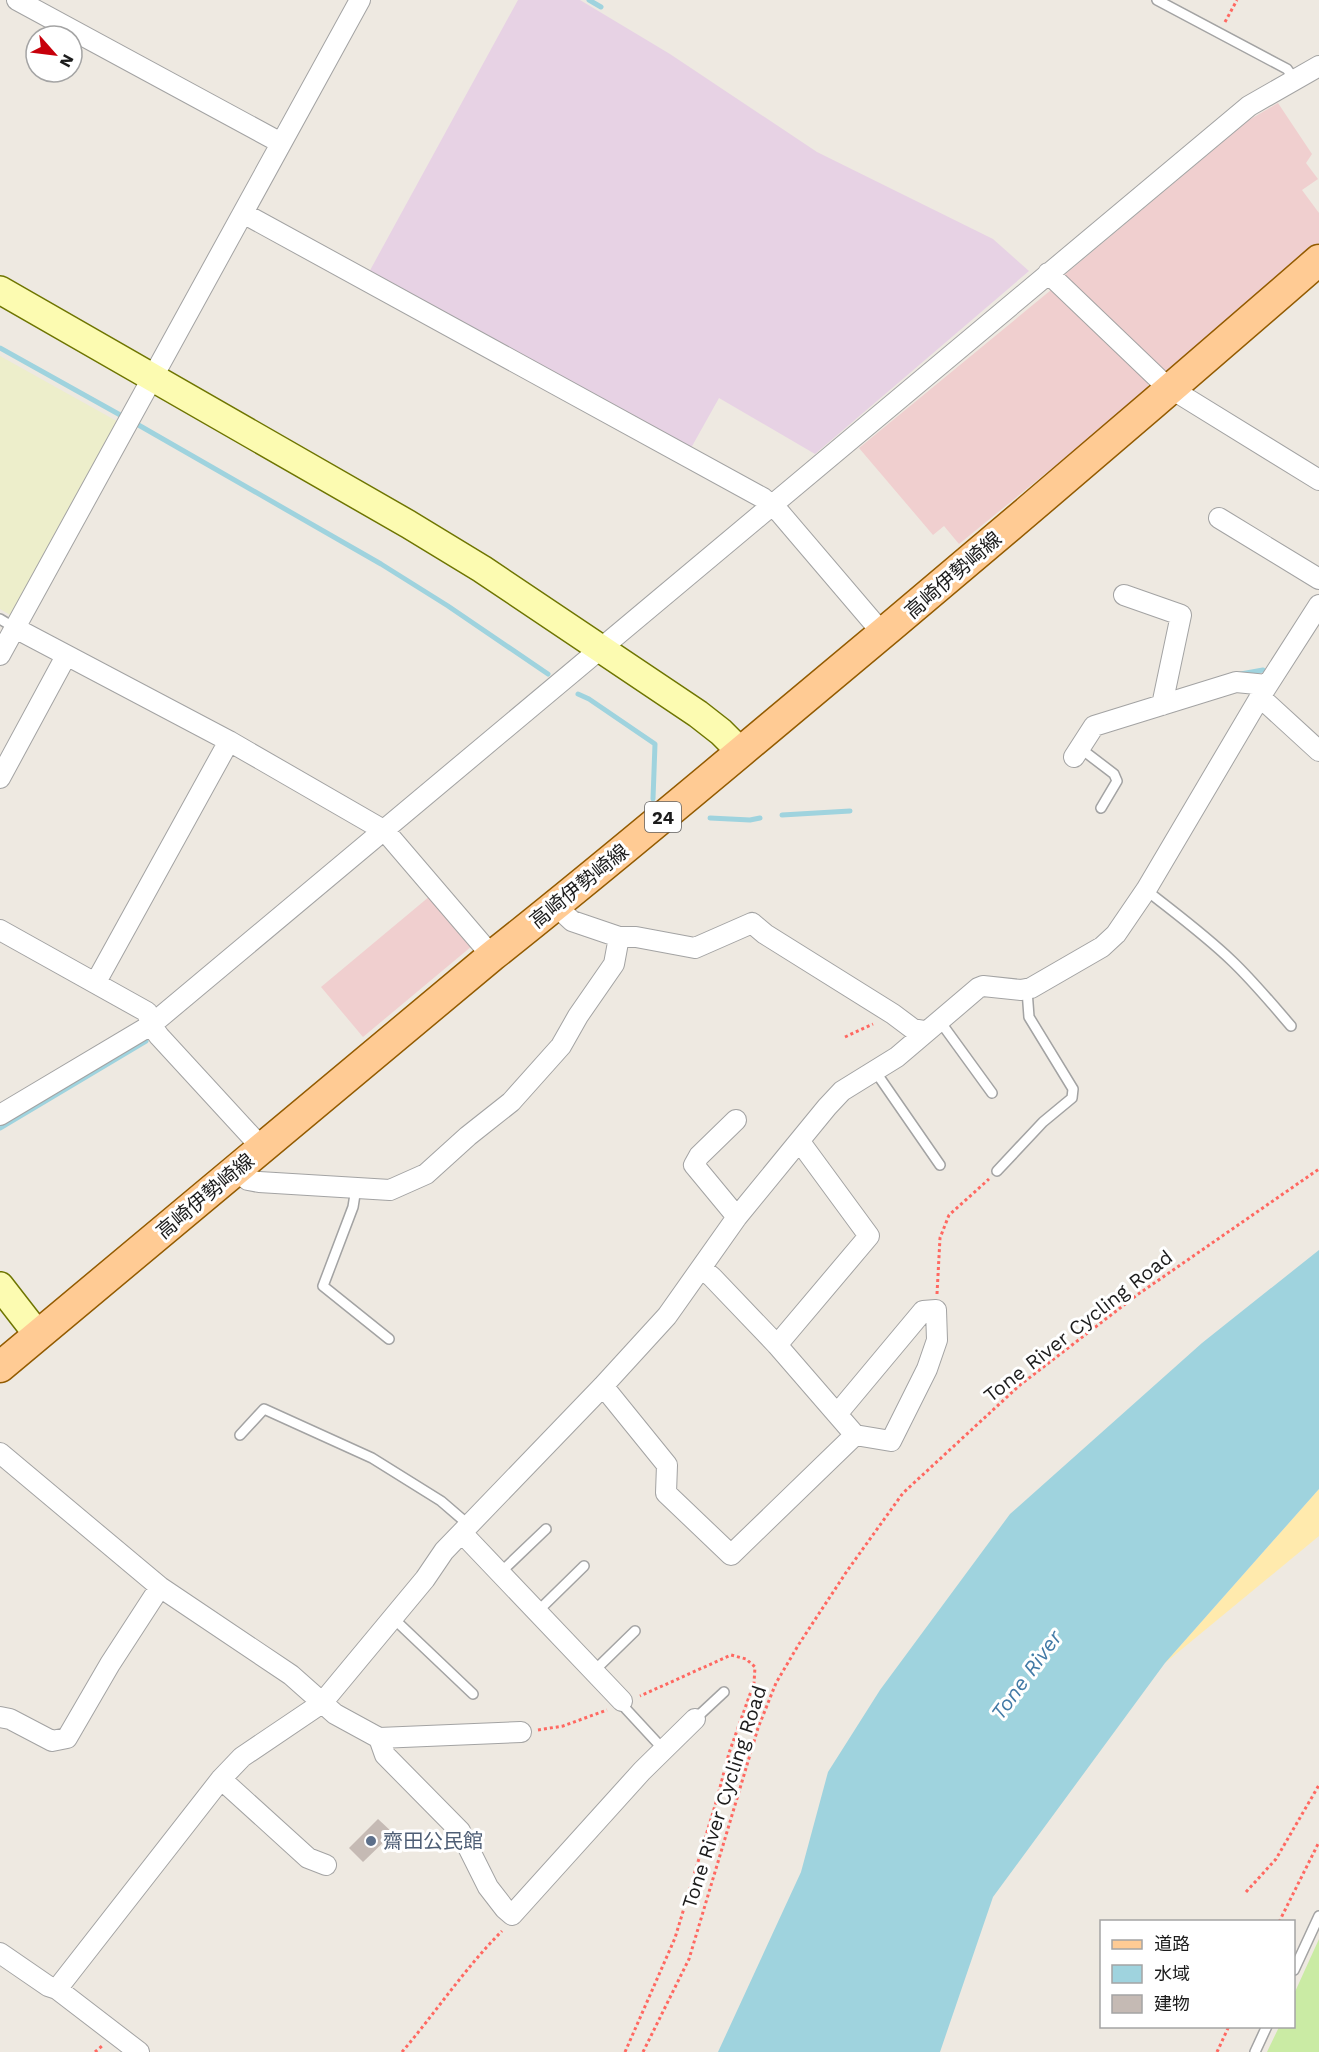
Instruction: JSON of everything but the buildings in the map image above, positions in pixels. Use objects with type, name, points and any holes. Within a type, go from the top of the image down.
[{"type":"main road","name":"高崎伊勢崎線","points":[[0,1366],[492,956],[556,906],[884,635],[1319,260]]},
{"type":"street","points":[[17,0],[281,143]]},
{"type":"street","points":[[0,655],[8,623],[153,378],[360,0]]},
{"type":"street","points":[[0,1115],[151,1025],[603,649],[1248,106],[1319,66]]},
{"type":"street","points":[[243,213],[763,498],[773,506],[884,635]]},
{"type":"street","points":[[1048,273],[1171,389],[1319,480]]},
{"type":"street","points":[[0,290],[408,524],[510,586],[698,714],[741,752]]},
{"type":"street","points":[[1220,518],[1319,579]]},
{"type":"street","points":[[1124,595],[1181,615],[1162,705]]},
{"type":"street","points":[[57,1989],[221,1779],[242,1757],[322,1703],[425,1579],[444,1551],[667,1316],[737,1217],[842,1091],[897,1057],[983,986],[1027,990],[1110,941],[1146,890],[1264,691],[1319,605]]},
{"type":"street","points":[[8,623],[229,741],[385,831],[492,956]]},
{"type":"street","points":[[0,778],[66,656]]},
{"type":"street","points":[[1077,752],[1094,726],[1236,682],[1264,691],[1319,752]]},
{"type":"street","points":[[96,982],[229,741]]},
{"type":"street","points":[[556,906],[572,921],[619,937],[636,937],[695,948],[752,923],[765,934],[893,1014],[913,1029],[932,1026]]},
{"type":"street","points":[[0,930],[147,1012],[151,1025],[159,1036],[262,1149]]},
{"type":"street","points":[[236,1170],[248,1180],[260,1182],[390,1190],[426,1174],[468,1136],[511,1102],[561,1046],[578,1016],[614,964],[619,937]]},
{"type":"street","points":[[736,1120],[699,1156],[694,1165],[737,1217]]},
{"type":"street","points":[[777,1345],[869,1236],[800,1142]]},
{"type":"street","points":[[700,1268],[712,1277],[777,1345],[855,1436],[891,1441],[927,1369],[937,1340],[936,1310],[923,1311],[837,1414]]},
{"type":"street","points":[[0,1286],[38,1335]]},
{"type":"street","points":[[603,1386],[667,1465],[666,1493],[731,1555],[855,1436]]},
{"type":"street","points":[[0,1454],[160,1587],[291,1675],[334,1714],[379,1738],[521,1732]]},
{"type":"street","points":[[466,1530],[500,1573],[622,1701]]},
{"type":"street","points":[[0,1717],[9,1719],[52,1741],[67,1738],[110,1664],[160,1587]]},
{"type":"street","points":[[379,1738],[385,1755],[460,1831],[488,1887],[512,1915],[663,1749],[694,1719]]},
{"type":"street","points":[[221,1779],[308,1858],[326,1865]]},
{"type":"street","points":[[0,1953],[48,1986],[57,1989],[139,2052]]},
{"type":"lane","points":[[1157,0],[1287,69],[1295,80]]},
{"type":"lane","points":[[1077,752],[1114,774],[1117,781],[1101,808]]},
{"type":"lane","points":[[1146,890],[1199,931],[1231,960],[1268,998],[1291,1026]]},
{"type":"lane","points":[[996,1171],[1043,1122],[1072,1098],[1074,1093],[1029,1017],[1027,990]]},
{"type":"lane","points":[[932,1026],[992,1093]]},
{"type":"lane","points":[[874,1070],[940,1165]]},
{"type":"lane","points":[[356,1188],[353,1207],[323,1287],[389,1339]]},
{"type":"lane","points":[[240,1435],[264,1410],[372,1458],[441,1502],[466,1530]]},
{"type":"lane","points":[[500,1573],[546,1529]]},
{"type":"lane","points":[[537,1612],[584,1566]]},
{"type":"lane","points":[[393,1618],[473,1694]]},
{"type":"lane","points":[[594,1671],[634,1631]]},
{"type":"lane","points":[[694,1719],[724,1692]]},
{"type":"lane","points":[[622,1701],[626,1710],[663,1749]]},
{"type":"lane","points":[[1295,1966],[1319,1916]]},
{"type":"lane","points":[[1255,2052],[1266,2028]]},
{"type":"path","points":[[1219,33],[1237,0]]},
{"type":"path","points":[[845,1037],[893,1014]]},
{"type":"path","name":"Tone River Cycling Road","points":[[644,2052],[689,1959],[758,1728],[776,1683],[847,1571],[903,1493],[1020,1385],[1137,1295],[1319,1169]]},
{"type":"path","points":[[936,1310],[940,1238],[949,1215],[996,1171]]},
{"type":"path","points":[[521,1732],[563,1726],[615,1707],[622,1701],[634,1699],[731,1655],[746,1659],[755,1667],[754,1683],[729,1753],[675,1938],[625,2052]]},
{"type":"path","points":[[1246,1892],[1276,1859],[1319,1785]]},
{"type":"path","points":[[1280,1920],[1319,1842]]},
{"type":"path","points":[[402,2052],[453,1991],[473,1962],[509,1924],[512,1915]]},
{"type":"path","points":[[1217,2052],[1228,2028]]},
{"type":"shaded area","points":[[518,0],[580,0],[670,54],[817,152],[993,239],[1029,271],[815,454],[719,398],[691,448],[368,274]]},
{"type":"shaded area","points":[[1278,103],[1312,154],[1306,163],[1318,179],[1302,190],[1319,213],[1319,243],[1167,374],[1062,277],[1249,120]]},
{"type":"shaded area","points":[[1051,290],[1148,378],[1148,387],[959,544],[944,526],[933,535],[859,448]]},
{"type":"shaded area","points":[[430,896],[472,946],[363,1037],[321,987]]},
{"type":"green space","points":[[0,356],[122,424],[12,616],[0,609]]},
{"type":"green space","points":[[1319,1939],[1319,2052],[1267,2052],[1279,2028],[1295,2028],[1295,1992]]},
{"type":"sand","points":[[1319,1489],[1319,1536],[1165,1663]]},
{"type":"water","name":"Tone River","points":[[1319,1250],[1319,1489],[1165,1663],[993,1897],[940,2052],[718,2052],[801,1872],[828,1772],[880,1690],[1010,1514],[1202,1343]]},
{"type":"waterway","points":[[589,0],[601,7]]},
{"type":"waterway","points":[[0,348],[122,416]]},
{"type":"waterway","points":[[135,423],[381,564],[548,674]]},
{"type":"waterway","points":[[1235,675],[1263,670]]},
{"type":"waterway","points":[[578,694],[655,744],[653,799]]},
{"type":"waterway","points":[[782,815],[850,811]]},
{"type":"waterway","points":[[710,818],[750,820],[760,818]]},
{"type":"waterway","points":[[0,1128],[146,1041]]},
{"type":"place","name":"齋田公民館","points":[[371,1841]]}]
